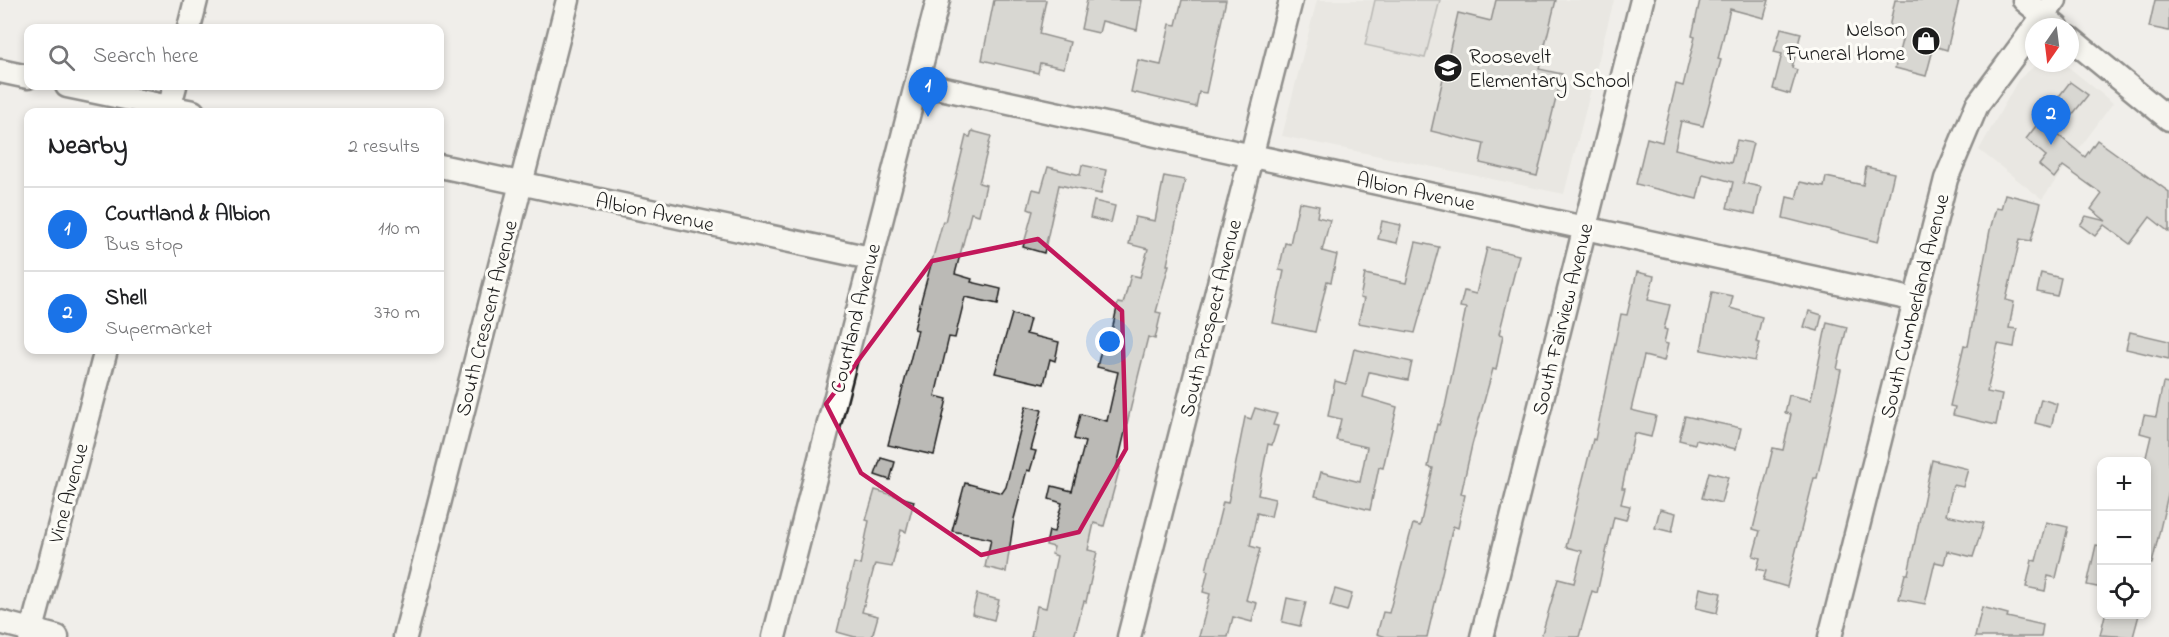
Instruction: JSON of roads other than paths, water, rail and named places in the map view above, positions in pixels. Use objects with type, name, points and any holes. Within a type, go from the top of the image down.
[{"type":"street","points":[[190,24],[196,0]]},
{"type":"street","name":"South Crescent Avenue","points":[[405,637],[568,0]]},
{"type":"street","name":"Courtland Avenue","points":[[774,637],[938,0]]},
{"type":"street","name":"South Prospect Avenue","points":[[1129,637],[1291,0]]},
{"type":"street","name":"South Fairview Avenue","points":[[1482,637],[1642,0]]},
{"type":"street","points":[[2024,0],[2052,14]]},
{"type":"street","name":"South Cumberland Avenue","points":[[1830,637],[1946,178],[1977,105],[2052,14]]},
{"type":"street","points":[[2079,45],[2169,119]]},
{"type":"street","points":[[0,71],[24,76]]},
{"type":"street","name":"Albion Avenue","points":[[917,83],[1916,300]]},
{"type":"street","points":[[84,90],[160,108]]},
{"type":"street","points":[[170,108],[174,90]]},
{"type":"street","name":"Albion Avenue","points":[[444,167],[870,258]]},
{"type":"street","name":"Vine Avenue","points":[[31,634],[105,354]]},
{"type":"street","points":[[0,622],[31,634],[57,637]]},
{"type":"place","name":"Nelson Funeral Home","points":[[1926,41]]},
{"type":"place","name":"Roosevelt Elementary School","points":[[1448,68]]},
{"type":"place","name":"Courtland & Albion","points":[[928,117]]},
{"type":"place","name":"Shell","points":[[2051,145]]}]
